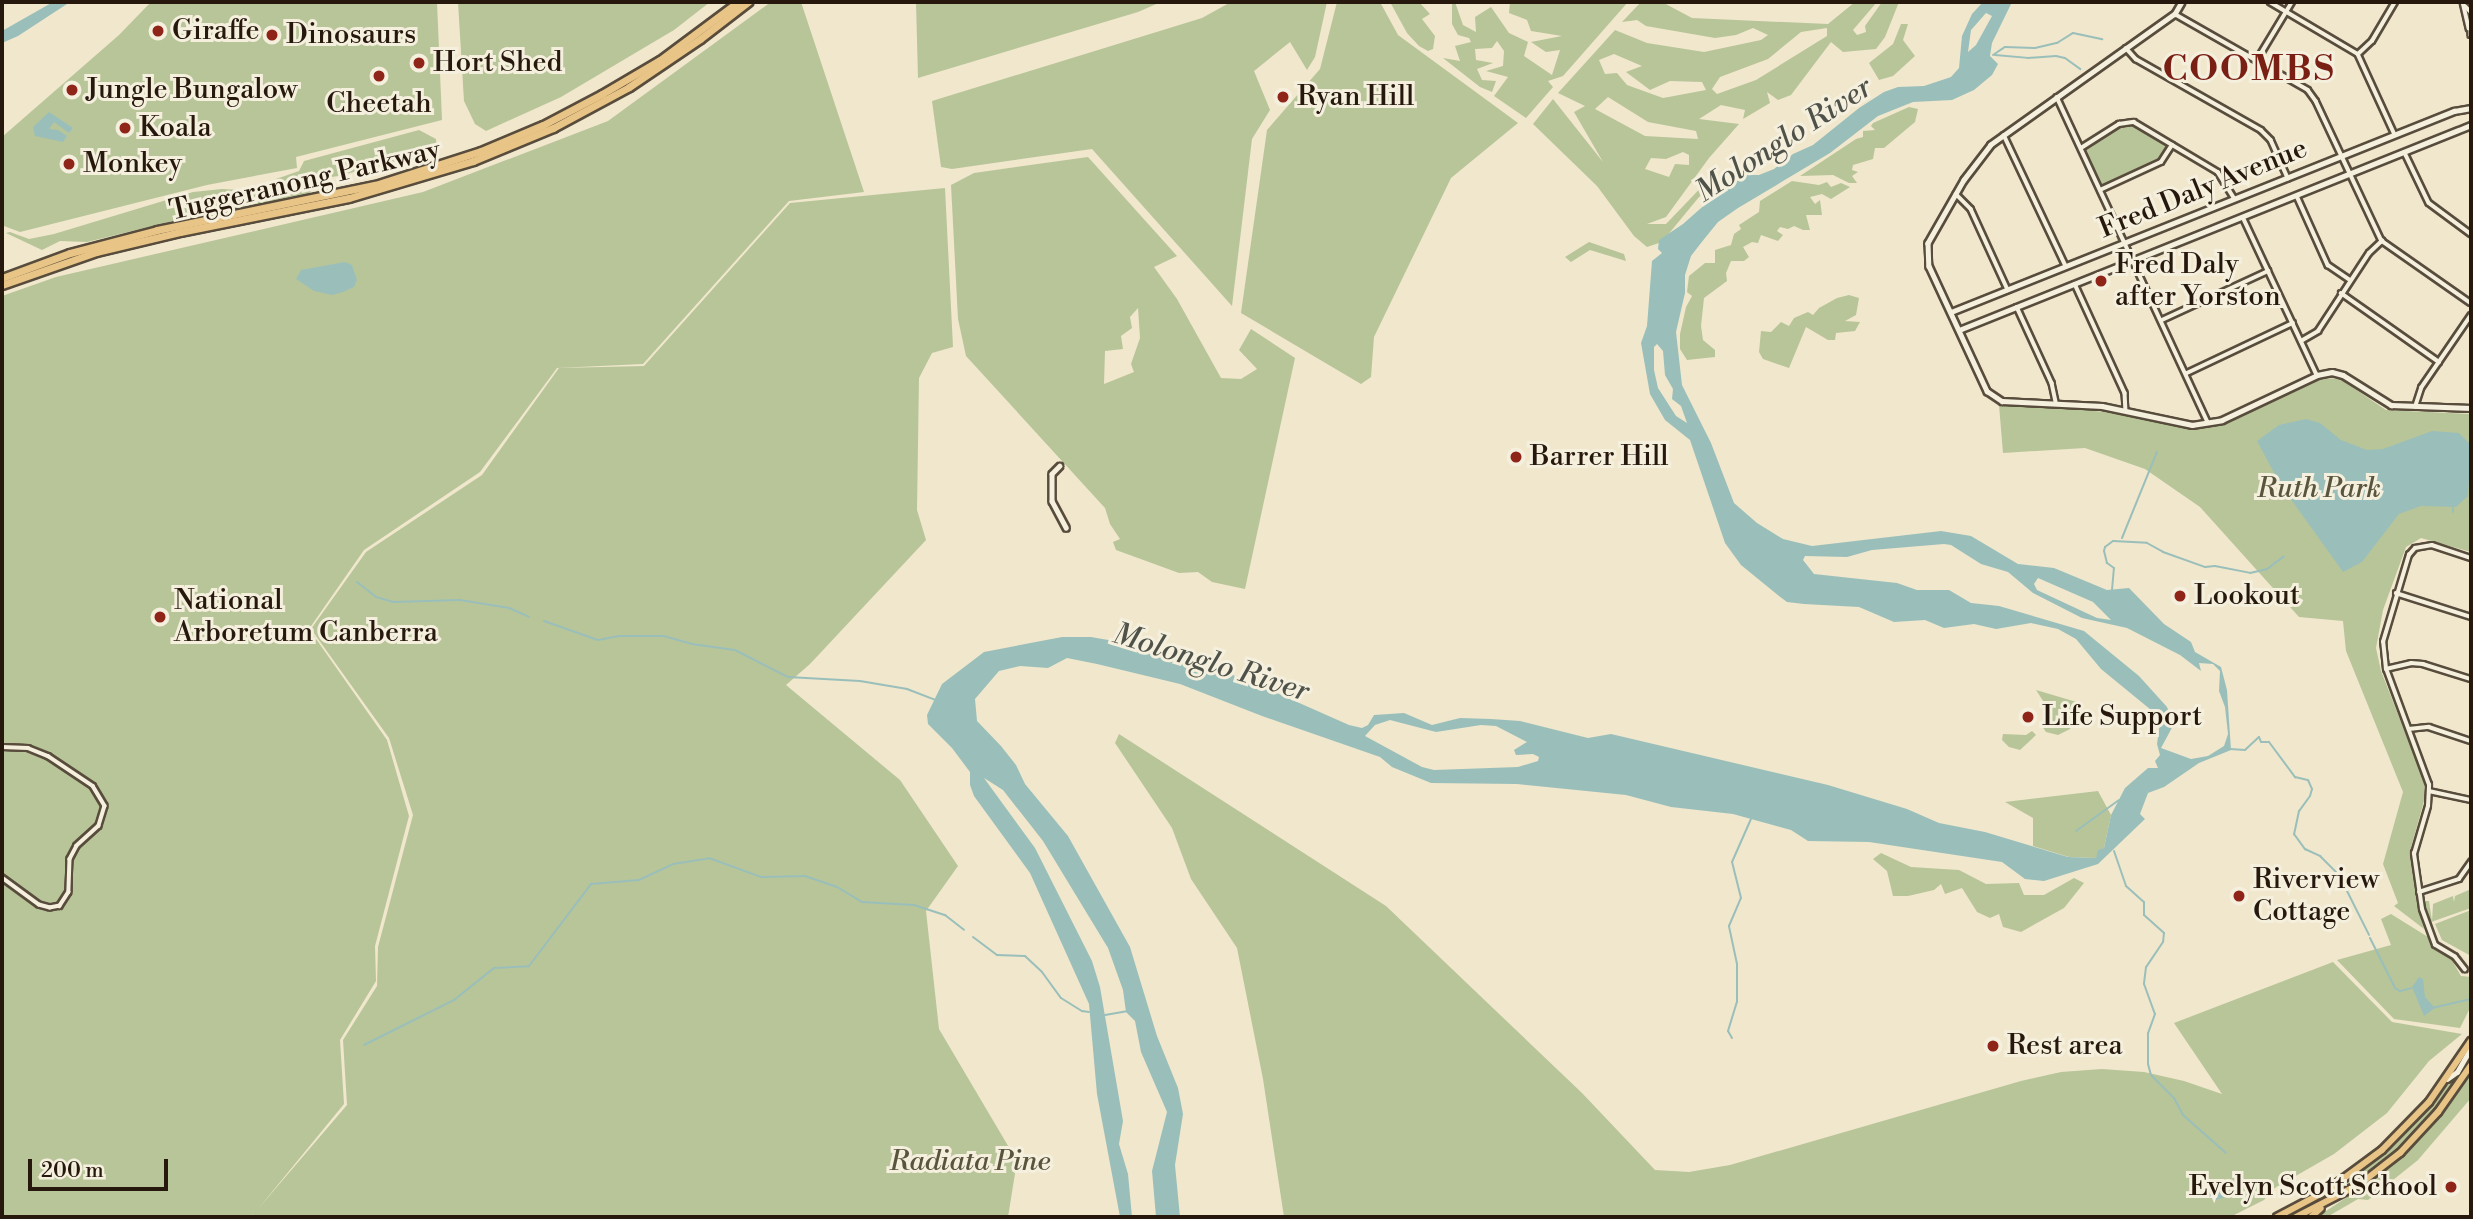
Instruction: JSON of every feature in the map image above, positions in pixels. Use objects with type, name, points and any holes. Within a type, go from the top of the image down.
[{"type":"highway","name":"Tuggeranong Parkway","points":[[2,278],[70,253],[157,230],[364,187],[481,151],[543,125],[603,94],[660,60],[738,2]]},
{"type":"highway","name":"Tuggeranong Parkway","points":[[2,285],[107,250],[349,198],[473,161],[552,128],[629,87],[700,39],[748,2]]},
{"type":"main road","points":[[2281,1216],[2328,1190],[2369,1162],[2407,1128],[2447,1079],[2471,1041]]},
{"type":"main road","points":[[2296,1217],[2360,1184],[2411,1142],[2438,1112],[2471,1065]]},
{"type":"main road","points":[[2312,1217],[2325,1204]]},
{"type":"street","points":[[2182,2],[2175,13],[2004,134],[1976,162],[1928,243],[1929,266],[1987,391],[1994,397],[2010,402],[2056,402],[2126,410],[2192,425],[2208,423],[2317,375],[2337,373],[2385,403],[2415,407],[2471,408]]},
{"type":"street","points":[[2270,2],[2358,54],[2395,135]]},
{"type":"street","points":[[2258,60],[2291,2]]},
{"type":"street","points":[[2358,54],[2372,41],[2395,2]]},
{"type":"street","points":[[2463,3],[2471,12]]},
{"type":"street","points":[[2463,3],[2471,35]]},
{"type":"street","points":[[2175,13],[2258,60],[2313,96],[2382,240],[2471,303]]},
{"type":"street","points":[[2126,48],[2136,59],[2261,130],[2271,140],[2288,178]]},
{"type":"street","points":[[2057,97],[2208,423]]},
{"type":"street","name":"Fred Daly Avenue","points":[[1951,312],[2455,111],[2471,108]]},
{"type":"street","points":[[2081,148],[2119,124],[2134,122],[2218,172],[2235,199]]},
{"type":"street","name":"Fred Daly Avenue","points":[[1959,330],[2471,125]]},
{"type":"street","points":[[2004,134],[2066,266]]},
{"type":"street","points":[[2100,190],[2161,162],[2172,145]]},
{"type":"street","points":[[2404,153],[2429,203],[2471,234]]},
{"type":"street","points":[[1956,194],[1971,209],[2008,290]]},
{"type":"street","points":[[2297,196],[2328,265],[2350,280]]},
{"type":"street","points":[[2243,217],[2317,375]]},
{"type":"street","points":[[2301,341],[2318,331],[2350,280],[2382,240]]},
{"type":"street","points":[[2161,321],[2268,271]]},
{"type":"street","points":[[2075,284],[2125,393],[2126,410]]},
{"type":"street","points":[[2341,293],[2439,362]]},
{"type":"street","points":[[2017,307],[2052,383],[2056,402]]},
{"type":"street","points":[[2415,407],[2421,387],[2471,315]]},
{"type":"street","points":[[2186,373],[2292,323]]},
{"type":"street","points":[[1060,466],[1052,474],[1052,501],[1066,527]]},
{"type":"street","points":[[2465,970],[2456,959],[2434,943],[2419,891],[2414,854],[2429,790],[2427,774],[2386,669],[2385,631],[2409,555],[2420,545],[2432,545],[2471,558]]},
{"type":"street","points":[[2396,593],[2471,617]]},
{"type":"street","points":[[2386,669],[2411,663],[2423,664],[2471,679]]},
{"type":"street","points":[[2409,729],[2429,727],[2471,741]]},
{"type":"street","points":[[2,747],[28,748],[48,756],[93,786],[105,806],[99,826],[77,846],[70,859],[69,892],[60,906],[50,908],[39,905],[2,878]]},
{"type":"street","points":[[2429,790],[2471,800]]},
{"type":"street","points":[[2419,891],[2459,879],[2471,862]]},
{"type":"street","points":[[2447,1079],[2456,1072],[2471,1048]]},
{"type":"green space","points":[[151,2],[437,2],[442,120],[296,157],[297,168],[207,185],[20,232],[4,226],[2,137],[119,35]]},
{"type":"green space","points":[[458,2],[710,2],[674,30],[561,97],[486,131],[475,124],[464,101]]},
{"type":"green space","name":"Radiata Pine","points":[[771,2],[801,2],[864,192],[789,201],[643,364],[557,368],[480,472],[364,550],[309,629],[387,740],[409,816],[375,946],[376,981],[340,1040],[344,1104],[258,1209],[347,1105],[343,1040],[377,986],[378,947],[413,815],[389,738],[311,629],[366,552],[482,475],[559,368],[644,366],[790,203],[945,188],[953,347],[932,353],[919,378],[917,510],[926,540],[810,664],[786,685],[900,780],[958,866],[926,911],[939,1029],[1017,1161],[1008,1217],[252,1217],[253,1214],[250,1217],[2,1217],[2,296],[56,277],[423,192],[608,121]]},
{"type":"green space","points":[[916,2],[1161,2],[1138,12],[918,78]]},
{"type":"green space","points":[[1231,2],[1327,2],[1315,57],[1307,70],[1290,42],[1254,71],[1270,110],[1252,139],[1232,306],[1092,149],[952,169],[941,167],[932,101],[1202,18]]},
{"type":"green space","points":[[1337,2],[1380,2],[1398,35],[1518,123],[1451,178],[1374,337],[1371,377],[1361,384],[1241,313],[1267,130],[1320,69]]},
{"type":"green space","points":[[1390,2],[1419,2],[1430,14],[1422,19],[1435,36],[1433,49],[1428,51],[1419,46],[1407,33]]},
{"type":"green space","points":[[1452,2],[1455,2],[1463,25],[1476,32],[1475,17],[1491,7],[1509,33],[1528,42],[1524,56],[1552,75],[1560,50],[1546,52],[1531,42],[1562,36],[1531,31],[1527,20],[1509,13],[1510,2],[1628,2],[1563,76],[1548,81],[1553,87],[1526,118],[1494,96],[1508,77],[1486,71],[1503,66],[1504,51],[1497,41],[1492,48],[1475,49],[1476,60],[1493,63],[1477,69],[1482,80],[1496,81],[1492,92],[1480,87],[1443,58],[1460,61],[1455,46],[1471,42],[1469,38],[1458,35],[1452,24]]},
{"type":"green space","points":[[1641,2],[1662,2],[1692,18],[1828,24],[1855,2],[1877,2],[1853,30],[1857,35],[1866,32],[1865,26],[1882,2],[1899,2],[1885,37],[1876,49],[1843,52],[1831,42],[1791,95],[1778,100],[1767,92],[1770,103],[1743,119],[1745,110],[1721,105],[1699,119],[1739,124],[1709,158],[1666,217],[1647,224],[1666,224],[1713,175],[1724,182],[1699,197],[1662,242],[1647,247],[1634,236],[1597,186],[1533,124],[1553,99],[1603,162],[1574,112],[1585,106],[1558,93],[1615,30],[1647,43],[1704,52],[1761,40],[1768,35],[1753,28],[1736,35],[1715,38],[1646,26],[1637,20],[1622,22]],"holes":[[[1827,28],[1827,36],[1756,80],[1717,94],[1712,89],[1720,77],[1768,59],[1801,32]],[[1614,54],[1642,66],[1626,72],[1650,90],[1670,81],[1702,82],[1706,90],[1663,98],[1627,85],[1617,73],[1605,74],[1599,60]],[[1608,97],[1648,122],[1696,131],[1698,139],[1645,136],[1595,109]],[[1683,152],[1689,155],[1689,165],[1675,164],[1669,177],[1645,169],[1651,158],[1666,159]]]},
{"type":"green space","points":[[1901,24],[1908,24],[1903,40],[1915,56],[1893,76],[1879,80],[1869,63],[1893,44]]},
{"type":"green space","points":[[1909,107],[1918,109],[1915,122],[1884,148],[1875,148],[1873,159],[1853,165],[1852,170],[1858,172],[1852,176],[1857,183],[1849,183],[1833,175],[1800,176],[1863,137],[1863,131],[1875,130],[1871,126],[1873,123]]},
{"type":"green space","points":[[2134,122],[2172,145],[2161,162],[2100,190],[2081,148],[2119,124]]},
{"type":"green space","points":[[419,130],[436,139],[437,151],[338,176],[294,183],[276,179],[299,171],[304,161]]},
{"type":"green space","points":[[1088,157],[1177,256],[1154,267],[1177,299],[1221,378],[1241,379],[1257,369],[1239,350],[1251,329],[1295,358],[1245,589],[1212,582],[1198,572],[1179,573],[1116,550],[1113,542],[1120,539],[1110,524],[1105,508],[966,356],[958,319],[951,185],[974,173]],"holes":[[[1138,308],[1140,338],[1131,364],[1134,372],[1104,384],[1105,351],[1123,349],[1121,336],[1132,328],[1130,317]]]},
{"type":"green space","points":[[1792,181],[1819,185],[1827,182],[1831,187],[1841,183],[1850,187],[1831,199],[1822,194],[1810,197],[1815,204],[1820,200],[1822,215],[1806,215],[1810,230],[1794,226],[1788,229],[1780,227],[1777,231],[1783,235],[1778,241],[1761,235],[1758,243],[1752,242],[1743,247],[1749,257],[1744,261],[1731,261],[1726,273],[1727,281],[1704,298],[1701,326],[1703,340],[1715,350],[1715,357],[1687,360],[1680,349],[1680,334],[1686,307],[1692,296],[1687,292],[1689,276],[1705,263],[1715,263],[1715,250],[1731,245],[1734,234],[1741,229],[1739,225],[1759,212],[1760,201]]},
{"type":"green space","points":[[311,187],[310,195],[186,218],[87,242],[60,241],[42,250],[6,233],[29,239],[54,234],[193,192],[240,190],[247,196],[266,190],[276,197]]},
{"type":"green space","points":[[1589,242],[1624,254],[1626,261],[1590,250],[1571,262],[1565,257]]},
{"type":"green space","points":[[1849,295],[1859,298],[1856,315],[1845,321],[1860,322],[1855,331],[1836,333],[1835,340],[1828,340],[1806,327],[1789,368],[1763,359],[1759,352],[1761,331],[1771,332],[1781,322],[1789,326],[1794,318],[1808,312],[1813,315],[1819,308],[1837,298]]},
{"type":"green space","name":"Ruth Park","points":[[2324,378],[2340,379],[2386,410],[2471,414],[2471,552],[2421,538],[2406,547],[2383,610],[2376,648],[2381,671],[2425,783],[2424,801],[2410,851],[2418,908],[2424,929],[2394,906],[2398,903],[2383,864],[2403,792],[2346,651],[2343,621],[2299,617],[2200,507],[2145,469],[2085,448],[2003,453],[1999,405],[2051,406],[2104,412],[2197,429],[2224,424]]},
{"type":"green space","points":[[2036,690],[2080,703],[2070,729],[2058,735],[2046,732],[2042,726],[2049,710]]},
{"type":"green space","points":[[2032,731],[2036,735],[2020,750],[2009,747],[2002,740],[2003,734],[2026,735]]},
{"type":"green space","points":[[1119,734],[1386,906],[1582,1093],[1655,1170],[1689,1172],[1730,1165],[2021,1081],[2061,1072],[2102,1069],[2144,1072],[2184,1081],[2222,1094],[2174,1023],[2333,962],[2392,1022],[2462,1034],[2429,1061],[2387,1113],[2334,1154],[2273,1189],[2264,1200],[2230,1217],[1284,1217],[1263,1079],[1237,948],[1191,879],[1172,828],[1115,743]]},
{"type":"green space","points":[[2098,791],[2111,815],[2104,848],[2096,858],[2069,857],[2033,846],[2033,818],[2005,802]]},
{"type":"green space","points":[[1881,853],[1911,867],[1959,870],[1986,884],[2019,883],[2024,895],[2044,895],[2074,878],[2084,883],[2064,908],[2021,932],[2003,927],[1999,914],[1990,918],[1977,912],[1962,888],[1945,894],[1941,884],[1934,890],[1908,896],[1893,896],[1887,871],[1873,859]]},
{"type":"green space","points":[[2471,889],[2471,908],[2431,922],[2439,942],[2467,960],[2437,942],[2424,901],[2429,901],[2432,921],[2433,904],[2453,896],[2454,902],[2455,896]]},
{"type":"green space","points":[[2471,910],[2471,956],[2442,940],[2435,924]]},
{"type":"green space","points":[[2391,914],[2428,937],[2437,951],[2450,957],[2461,976],[2471,977],[2471,1006],[2460,1028],[2394,1019],[2337,960],[2391,945],[2381,919]]},
{"type":"green space","points":[[2471,1051],[2471,1060],[2435,1112],[2395,1154],[2362,1180],[2297,1214],[2296,1211],[2336,1188],[2393,1144],[2433,1103]]},
{"type":"green space","points":[[2471,1072],[2471,1098],[2418,1160],[2368,1200],[2358,1199],[2327,1217],[2317,1217],[2370,1182],[2405,1154],[2436,1121]]},
{"type":"water","points":[[53,2],[70,2],[18,36],[2,43],[2,31]]},
{"type":"water","points":[[1983,2],[2012,2],[1992,43],[1990,56],[1998,64],[1992,75],[1974,90],[1952,100],[1913,102],[1878,116],[1830,153],[1718,222],[1701,243],[1691,256],[1685,275],[1685,293],[1676,332],[1682,385],[1711,443],[1734,503],[1757,523],[1783,539],[1812,546],[1941,531],[1971,536],[2018,564],[2054,568],[2107,590],[2129,588],[2164,624],[2191,642],[2195,652],[2221,667],[2227,690],[2231,750],[2199,763],[2164,787],[2148,793],[2140,814],[2145,819],[2098,864],[2044,881],[2025,879],[2002,862],[1869,842],[1808,841],[1791,830],[1733,814],[1671,807],[1626,795],[1517,784],[1431,783],[1392,767],[1380,757],[1180,684],[1097,664],[1067,658],[1048,668],[1020,666],[999,671],[975,699],[977,721],[1001,746],[1016,765],[1025,784],[1068,836],[1130,947],[1157,1036],[1178,1088],[1183,1114],[1175,1165],[1180,1217],[1156,1217],[1152,1171],[1167,1112],[1141,1052],[1135,1021],[1126,1012],[1123,990],[1108,948],[1043,841],[1003,790],[984,778],[1035,848],[1092,961],[1100,987],[1123,1121],[1119,1144],[1128,1174],[1132,1217],[1120,1217],[1097,1094],[1089,1004],[1030,873],[974,796],[970,785],[970,772],[952,748],[928,724],[927,715],[942,684],[984,652],[1062,637],[1091,637],[1137,645],[1245,679],[1349,725],[1362,728],[1368,725],[1374,715],[1404,713],[1432,725],[1460,718],[1491,719],[1520,721],[1588,738],[1611,734],[1828,785],[1907,809],[1939,823],[1985,832],[2068,857],[2096,858],[2098,850],[2104,848],[2111,815],[2125,788],[2148,768],[2158,768],[2155,761],[2160,755],[2157,744],[2160,722],[2156,714],[2101,669],[2076,639],[2058,629],[2031,623],[1996,629],[1974,624],[1944,628],[1925,620],[1894,622],[1859,607],[1787,602],[1741,565],[1725,543],[1690,440],[1665,420],[1650,394],[1641,343],[1647,326],[1652,261],[1662,253],[1658,249],[1659,240],[1683,224],[1726,186],[1746,175],[1759,175],[1774,169],[1793,154],[1813,145],[1859,108],[1884,92],[1898,87],[1924,86],[1951,77],[1959,68],[1962,36],[1972,14]],"holes":[[[1986,13],[1992,16],[1976,45],[1968,52],[1971,30]],[[1657,344],[1663,351],[1665,375],[1673,389],[1672,399],[1681,406],[1687,423],[1676,416],[1658,388],[1654,370],[1654,347]],[[1951,545],[1981,564],[2008,572],[2033,593],[2082,618],[2127,628],[2180,655],[2201,671],[2199,663],[2213,664],[2220,671],[2219,691],[2225,707],[2228,734],[2224,746],[2208,756],[2191,759],[2161,748],[2174,724],[2167,707],[2139,676],[2084,631],[1999,606],[1971,603],[1949,590],[1917,590],[1897,583],[1814,574],[1803,560],[1805,556],[1847,557],[1872,550]],[[2038,578],[2093,602],[2111,620],[2097,618],[2037,590],[2034,584]],[[1390,720],[1436,732],[1481,725],[1496,726],[1527,742],[1514,750],[1516,755],[1533,754],[1539,757],[1538,761],[1518,767],[1434,770],[1422,767],[1365,736],[1375,725]]]},
{"type":"water","points":[[49,112],[73,128],[69,133],[54,122],[49,129],[58,130],[67,136],[63,142],[35,136],[33,127]]},
{"type":"water","points":[[345,262],[352,265],[357,280],[354,287],[343,292],[332,295],[314,291],[296,279],[301,270]]},
{"type":"water","points":[[2306,419],[2320,423],[2341,440],[2367,450],[2383,449],[2432,431],[2459,433],[2471,445],[2468,496],[2456,507],[2421,506],[2399,514],[2362,562],[2343,572],[2280,484],[2257,441],[2279,425]]},
{"type":"water","points":[[2419,977],[2423,979],[2425,997],[2435,1008],[2424,1016],[2412,987]]},
{"type":"water","points":[[2217,1184],[2226,1188],[2229,1193],[2225,1197],[2216,1200],[2202,1195],[2201,1188]]},
{"type":"waterway","points":[[1993,55],[2005,47],[2035,48],[2057,43],[2073,33],[2102,39]]},
{"type":"waterway","points":[[1995,55],[2028,58],[2056,56],[2065,58],[2080,69]]},
{"type":"waterway","points":[[2122,538],[2157,452]]},
{"type":"waterway","points":[[2112,590],[2114,568],[2107,563],[2104,551],[2113,541],[2147,543],[2163,552],[2205,567],[2215,566],[2250,573],[2267,569],[2284,556]]},
{"type":"waterway","points":[[357,582],[376,597],[393,602],[460,600],[509,608],[529,617]]},
{"type":"waterway","points":[[544,621],[598,640],[618,636],[664,636],[692,644],[735,650],[788,677],[860,681],[907,689],[936,700]]},
{"type":"waterway","points":[[2230,749],[2245,750],[2259,737],[2261,742],[2269,742],[2295,777],[2308,780],[2312,789],[2299,811],[2294,834],[2305,849],[2320,856],[2339,875],[2369,935]]},
{"type":"waterway","points":[[2076,831],[2119,800]]},
{"type":"waterway","points":[[1732,1038],[1728,1031],[1737,1002],[1737,964],[1729,926],[1741,898],[1732,862],[1751,819]]},
{"type":"waterway","points":[[2114,851],[2126,886],[2144,902],[2144,915],[2164,933],[2163,942],[2146,967],[2144,984],[2155,1014],[2148,1033],[2148,1064],[2151,1075],[2174,1098],[2183,1115],[2226,1153]]},
{"type":"waterway","points":[[364,1045],[454,1000],[494,968],[529,966],[591,884],[639,880],[673,864],[709,858],[761,877],[805,876],[837,887],[862,902],[914,905],[945,915],[964,930]]},
{"type":"waterway","points":[[973,937],[997,955],[1025,956],[1042,972],[1061,998],[1082,1011],[1089,1012]]},
{"type":"waterway","points":[[2370,938],[2395,988],[2400,991],[2412,988]]},
{"type":"waterway","points":[[2432,1008],[2471,999]]},
{"type":"waterway","points":[[1105,1015],[1127,1011]]},
{"type":"place","name":"Giraffe","points":[[158,31]]},
{"type":"place","name":"Dinosaurs","points":[[272,35]]},
{"type":"place","name":"Hort Shed","points":[[419,63]]},
{"type":"place","name":"Cheetah","points":[[379,76]]},
{"type":"place","name":"Jungle Bungalow","points":[[72,90]]},
{"type":"place","name":"Ryan Hill","points":[[1283,97]]},
{"type":"place","name":"Koala","points":[[125,128]]},
{"type":"place","name":"Monkey","points":[[69,164]]},
{"type":"place","name":"Fred Daly after Yorston","points":[[2101,281]]},
{"type":"place","name":"Barrer Hill","points":[[1516,457]]},
{"type":"place","name":"Lookout","points":[[2180,596]]},
{"type":"place","name":"National Arboretum Canberra","points":[[160,617]]},
{"type":"place","name":"Life Support","points":[[2028,717]]},
{"type":"place","name":"Riverview Cottage","points":[[2239,896]]},
{"type":"place","name":"Rest area","points":[[1993,1046]]},
{"type":"place","name":"Evelyn Scott School","points":[[2451,1187]]},
{"type":"district","name":"COOMBS","points":[[2249,70]]},
{"type":"water label","name":"Molonglo River","points":[[1784,140]]},
{"type":"water label","name":"Molonglo River","points":[[1211,663]]}]
